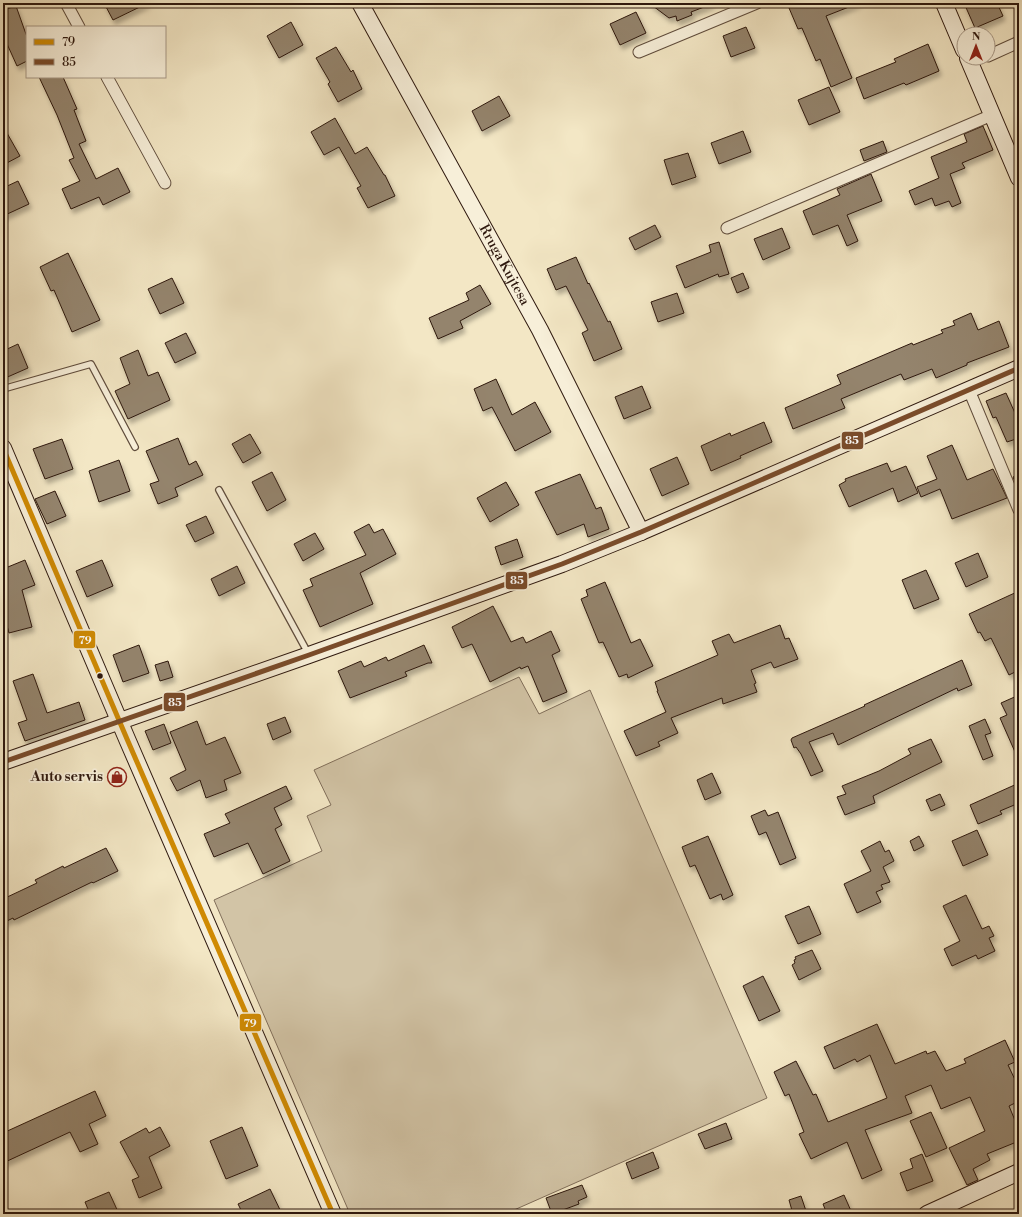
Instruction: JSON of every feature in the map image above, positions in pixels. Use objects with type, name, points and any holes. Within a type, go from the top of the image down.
[{"type":"main road","name":"Rruga Kujtesa","points":[[360,3],[540,330],[641,532]]},
{"type":"main road","points":[[948,4],[958,26]]},
{"type":"main road","points":[[974,66],[992,115],[1019,178]]},
{"type":"main road","points":[[3,762],[309,655],[562,564],[641,532],[1019,368]]},
{"type":"main road","points":[[3,448],[119,721],[333,1214]]},
{"type":"main road","points":[[927,1214],[1019,1172]]},
{"type":"street","points":[[66,3],[78,26]]},
{"type":"street","points":[[640,52],[757,3]]},
{"type":"street","points":[[996,52],[1019,42]]},
{"type":"street","points":[[108,78],[165,183]]},
{"type":"street","points":[[727,228],[992,115]]},
{"type":"street","points":[[969,390],[1019,510]]},
{"type":"lane","points":[[3,389],[91,364],[135,446]]},
{"type":"lane","points":[[219,490],[309,655]]},
{"type":"shaded area","points":[[519,677],[539,714],[590,690],[767,1098],[505,1214],[350,1214],[214,900],[322,851],[307,816],[331,805],[314,770]]},
{"type":"building","points":[[104,3],[148,3],[113,20]]},
{"type":"building","points":[[649,3],[712,4],[691,12],[692,15],[677,21],[676,16],[669,18]]},
{"type":"building","points":[[799,3],[859,3],[826,16],[852,78],[831,87],[820,59],[816,61],[802,28],[798,29],[789,8]]},
{"type":"building","points":[[964,3],[997,3],[1003,16],[980,26],[974,26]]},
{"type":"building","points":[[16,6],[26,34],[26,62],[17,66],[3,35],[3,10]]},
{"type":"building","points":[[636,12],[646,33],[620,45],[610,24]]},
{"type":"building","points":[[291,22],[303,45],[279,58],[267,36]]},
{"type":"building","points":[[746,27],[755,48],[731,57],[723,36]]},
{"type":"building","points":[[928,44],[939,71],[906,85],[904,83],[864,99],[856,78],[896,62],[894,59]]},
{"type":"building","points":[[336,47],[351,72],[353,70],[362,89],[338,102],[328,84],[330,82],[316,58]]},
{"type":"building","points":[[39,78],[63,78],[77,109],[74,110],[86,141],[79,144],[96,179],[118,168],[130,192],[103,205],[99,197],[71,209],[62,189],[80,181],[69,160],[74,158],[57,115]]},
{"type":"building","points":[[829,87],[840,112],[809,125],[798,100]]},
{"type":"building","points":[[499,96],[510,116],[482,131],[472,111]]},
{"type":"building","points":[[335,118],[355,154],[367,147],[385,175],[395,196],[368,208],[357,188],[361,186],[339,147],[324,155],[311,132]]},
{"type":"building","points":[[3,126],[20,156],[3,165]]},
{"type":"building","points":[[983,126],[993,150],[962,163],[965,168],[950,174],[961,203],[952,207],[949,201],[935,206],[932,198],[915,205],[909,191],[939,178],[931,157],[967,142],[964,134]]},
{"type":"building","points":[[743,131],[751,152],[719,164],[711,143]]},
{"type":"building","points":[[883,141],[887,152],[864,161],[860,150]]},
{"type":"building","points":[[688,153],[696,177],[672,185],[664,160]]},
{"type":"building","points":[[871,174],[882,201],[847,215],[858,241],[847,246],[838,225],[813,235],[803,211],[840,195],[837,189]]},
{"type":"building","points":[[18,181],[29,204],[3,216],[3,188]]},
{"type":"building","points":[[655,225],[661,237],[635,250],[629,238]]},
{"type":"building","points":[[782,228],[790,248],[763,260],[754,239]]},
{"type":"building","points":[[719,242],[729,274],[719,277],[718,274],[685,288],[676,266],[711,252],[709,245]]},
{"type":"building","points":[[68,253],[100,320],[72,332],[54,290],[51,291],[40,267]]},
{"type":"building","points":[[576,257],[608,322],[610,321],[622,349],[594,361],[582,333],[588,330],[566,286],[556,290],[547,269]]},
{"type":"building","points":[[743,273],[749,288],[737,293],[731,278]]},
{"type":"building","points":[[172,278],[184,303],[160,314],[148,289]]},
{"type":"building","points":[[480,285],[491,304],[460,321],[463,328],[438,339],[429,318],[469,300],[466,293]]},
{"type":"building","points":[[677,293],[684,313],[658,322],[651,302]]},
{"type":"building","points":[[971,313],[978,330],[999,321],[1009,347],[967,363],[967,365],[936,378],[932,369],[904,380],[901,374],[841,399],[845,408],[793,429],[785,408],[841,384],[837,375],[912,343],[913,345],[943,333],[941,330],[955,325],[953,321]]},
{"type":"building","points":[[186,333],[196,353],[175,363],[165,343]]},
{"type":"building","points":[[18,344],[28,368],[3,379],[3,351]]},
{"type":"building","points":[[138,350],[148,376],[158,372],[170,400],[128,419],[115,391],[130,384],[120,358]]},
{"type":"building","points":[[496,379],[512,415],[535,402],[551,432],[515,451],[492,407],[483,411],[474,389]]},
{"type":"building","points":[[642,386],[651,408],[624,419],[615,397]]},
{"type":"building","points":[[1006,393],[1019,422],[1019,438],[1007,442],[996,417],[993,418],[986,401]]},
{"type":"building","points":[[764,422],[772,442],[711,471],[701,446],[730,433],[731,436]]},
{"type":"building","points":[[250,434],[261,453],[243,463],[232,444]]},
{"type":"building","points":[[178,438],[189,465],[196,461],[203,475],[175,488],[178,496],[158,504],[150,484],[159,481],[146,451]]},
{"type":"building","points":[[62,439],[73,469],[45,479],[33,449]]},
{"type":"building","points":[[952,445],[967,480],[993,469],[1007,498],[952,519],[940,489],[921,497],[917,487],[937,479],[927,456]]},
{"type":"building","points":[[677,457],[689,484],[662,496],[650,469]]},
{"type":"building","points":[[119,460],[130,491],[99,502],[89,471]]},
{"type":"building","points":[[887,463],[891,472],[906,466],[918,493],[898,502],[893,488],[849,507],[839,485],[846,481],[845,479]]},
{"type":"building","points":[[272,472],[286,500],[267,511],[252,482]]},
{"type":"building","points":[[580,474],[596,509],[601,507],[609,529],[588,537],[584,524],[557,535],[535,492]]},
{"type":"building","points":[[1019,474],[1019,492],[1013,477]]},
{"type":"building","points":[[506,482],[519,505],[490,522],[477,498]]},
{"type":"building","points":[[55,491],[66,516],[47,524],[35,499]]},
{"type":"building","points":[[206,516],[214,533],[195,542],[186,525]]},
{"type":"building","points":[[369,524],[374,533],[383,529],[396,554],[360,573],[373,604],[320,627],[303,590],[313,586],[310,579],[366,555],[354,532]]},
{"type":"building","points":[[315,533],[324,549],[303,561],[294,544]]},
{"type":"building","points":[[517,539],[523,557],[501,565],[495,547]]},
{"type":"building","points":[[978,553],[988,577],[966,587],[955,563]]},
{"type":"building","points":[[25,560],[35,585],[22,590],[32,627],[9,633],[3,611],[3,569]]},
{"type":"building","points":[[102,560],[113,586],[87,597],[76,571]]},
{"type":"building","points":[[237,566],[245,583],[219,596],[211,579]]},
{"type":"building","points":[[926,570],[939,599],[914,609],[902,580]]},
{"type":"building","points":[[605,582],[631,643],[640,639],[653,666],[628,678],[627,674],[619,677],[603,642],[599,643],[581,599],[588,596],[586,590]]},
{"type":"building","points":[[1019,591],[1019,670],[1009,675],[991,638],[985,641],[980,632],[978,633],[969,614]]},
{"type":"building","points":[[493,606],[511,642],[523,637],[526,643],[551,631],[560,651],[552,655],[567,692],[543,702],[528,666],[521,669],[520,667],[490,682],[472,644],[462,648],[452,627]]},
{"type":"building","points":[[780,625],[785,639],[789,638],[798,659],[774,668],[771,662],[751,670],[756,683],[754,684],[757,692],[723,704],[722,698],[671,718],[678,733],[658,742],[660,746],[636,756],[624,731],[666,712],[657,691],[655,682],[718,655],[712,641],[729,634],[734,643]]},
{"type":"building","points":[[139,645],[149,673],[123,682],[113,655]]},
{"type":"building","points":[[424,645],[432,663],[428,663],[405,672],[407,676],[350,698],[338,671],[361,661],[364,667],[386,657],[388,661]]},
{"type":"building","points":[[962,660],[972,685],[958,691],[957,688],[838,745],[833,733],[809,742],[823,771],[811,776],[801,754],[796,747],[794,748],[791,740],[792,738],[865,706],[864,705]]},
{"type":"building","points":[[168,661],[173,677],[160,681],[155,665]]},
{"type":"building","points":[[33,674],[47,713],[79,702],[85,720],[25,741],[18,723],[27,720],[13,681]]},
{"type":"building","points":[[1019,695],[1019,761],[1000,718],[1007,715],[1001,703]]},
{"type":"building","points":[[285,717],[291,732],[273,740],[267,724]]},
{"type":"building","points":[[985,719],[991,733],[985,735],[993,756],[983,760],[969,726]]},
{"type":"building","points":[[197,721],[206,745],[225,737],[241,773],[224,780],[227,790],[206,798],[200,780],[177,791],[170,778],[186,770],[170,732]]},
{"type":"building","points":[[164,724],[171,743],[153,750],[145,731]]},
{"type":"building","points":[[931,739],[942,762],[873,796],[875,803],[845,815],[837,797],[846,794],[842,786],[879,771],[911,754],[908,749]]},
{"type":"building","points":[[712,773],[721,793],[705,800],[697,780]]},
{"type":"building","points":[[1019,783],[1019,803],[1000,811],[1002,814],[978,824],[970,805]]},
{"type":"building","points":[[286,786],[292,799],[274,808],[282,825],[275,829],[290,861],[263,874],[248,843],[214,857],[204,834],[230,823],[225,814]]},
{"type":"building","points":[[940,794],[945,805],[931,811],[926,800]]},
{"type":"building","points":[[765,810],[768,816],[778,812],[796,858],[780,865],[766,832],[759,835],[751,816]]},
{"type":"building","points":[[977,830],[988,855],[963,866],[952,841]]},
{"type":"building","points":[[708,836],[733,895],[723,900],[721,894],[710,899],[695,865],[690,867],[682,847]]},
{"type":"building","points":[[919,836],[924,846],[914,851],[910,841]]},
{"type":"building","points":[[880,841],[885,852],[889,850],[894,861],[883,867],[890,882],[881,885],[883,889],[876,892],[881,902],[857,913],[844,884],[871,871],[861,851]]},
{"type":"building","points":[[106,848],[118,871],[14,920],[13,918],[3,923],[3,899],[37,883],[35,880],[63,866],[64,868]]},
{"type":"building","points":[[966,895],[982,929],[989,926],[994,936],[989,938],[995,951],[978,959],[976,955],[952,966],[944,949],[960,941],[943,906]]},
{"type":"building","points":[[809,906],[821,934],[798,944],[785,916]]},
{"type":"building","points":[[812,950],[821,969],[799,980],[792,965],[795,963],[795,957]]},
{"type":"building","points":[[763,976],[780,1011],[759,1021],[743,986]]},
{"type":"building","points":[[877,1024],[895,1064],[926,1051],[927,1054],[935,1051],[946,1071],[966,1063],[964,1059],[1005,1040],[1015,1062],[1008,1065],[1019,1088],[1019,1101],[1009,1106],[1019,1130],[1019,1141],[987,1154],[990,1160],[973,1169],[978,1180],[967,1185],[949,1148],[985,1131],[970,1097],[941,1109],[931,1085],[905,1096],[912,1113],[865,1130],[882,1170],[862,1179],[847,1142],[811,1159],[799,1134],[804,1132],[789,1094],[785,1096],[774,1072],[796,1061],[813,1095],[816,1094],[828,1122],[887,1098],[870,1055],[857,1062],[855,1059],[834,1069],[824,1047]]},
{"type":"building","points":[[95,1091],[106,1116],[89,1124],[98,1144],[80,1152],[70,1132],[3,1163],[3,1133]]},
{"type":"building","points":[[931,1112],[947,1148],[926,1157],[910,1121]]},
{"type":"building","points":[[726,1123],[732,1139],[705,1149],[698,1134]]},
{"type":"building","points":[[160,1127],[170,1146],[149,1157],[162,1188],[139,1198],[132,1180],[139,1177],[120,1142],[146,1128],[149,1133]]},
{"type":"building","points":[[242,1127],[258,1166],[226,1179],[210,1141]]},
{"type":"building","points":[[653,1152],[659,1168],[632,1179],[626,1163]]},
{"type":"building","points":[[922,1154],[933,1181],[907,1191],[900,1173],[913,1168],[910,1159]]},
{"type":"building","points":[[582,1185],[587,1197],[578,1201],[579,1204],[552,1214],[546,1198]]},
{"type":"building","points":[[270,1189],[282,1214],[243,1214],[238,1204]]},
{"type":"building","points":[[109,1192],[119,1214],[90,1214],[85,1202]]},
{"type":"building","points":[[844,1195],[851,1211],[844,1214],[827,1214],[823,1204]]},
{"type":"building","points":[[801,1196],[807,1214],[793,1214],[789,1200]]},
{"type":"transit line","name":"85","points":[[3,762],[309,655],[562,564],[641,532],[1019,368]]},
{"type":"transit line","name":"79","points":[[3,448],[127,739],[333,1214]]},
{"type":"place","name":"Auto servis","points":[[117,777]]}]
